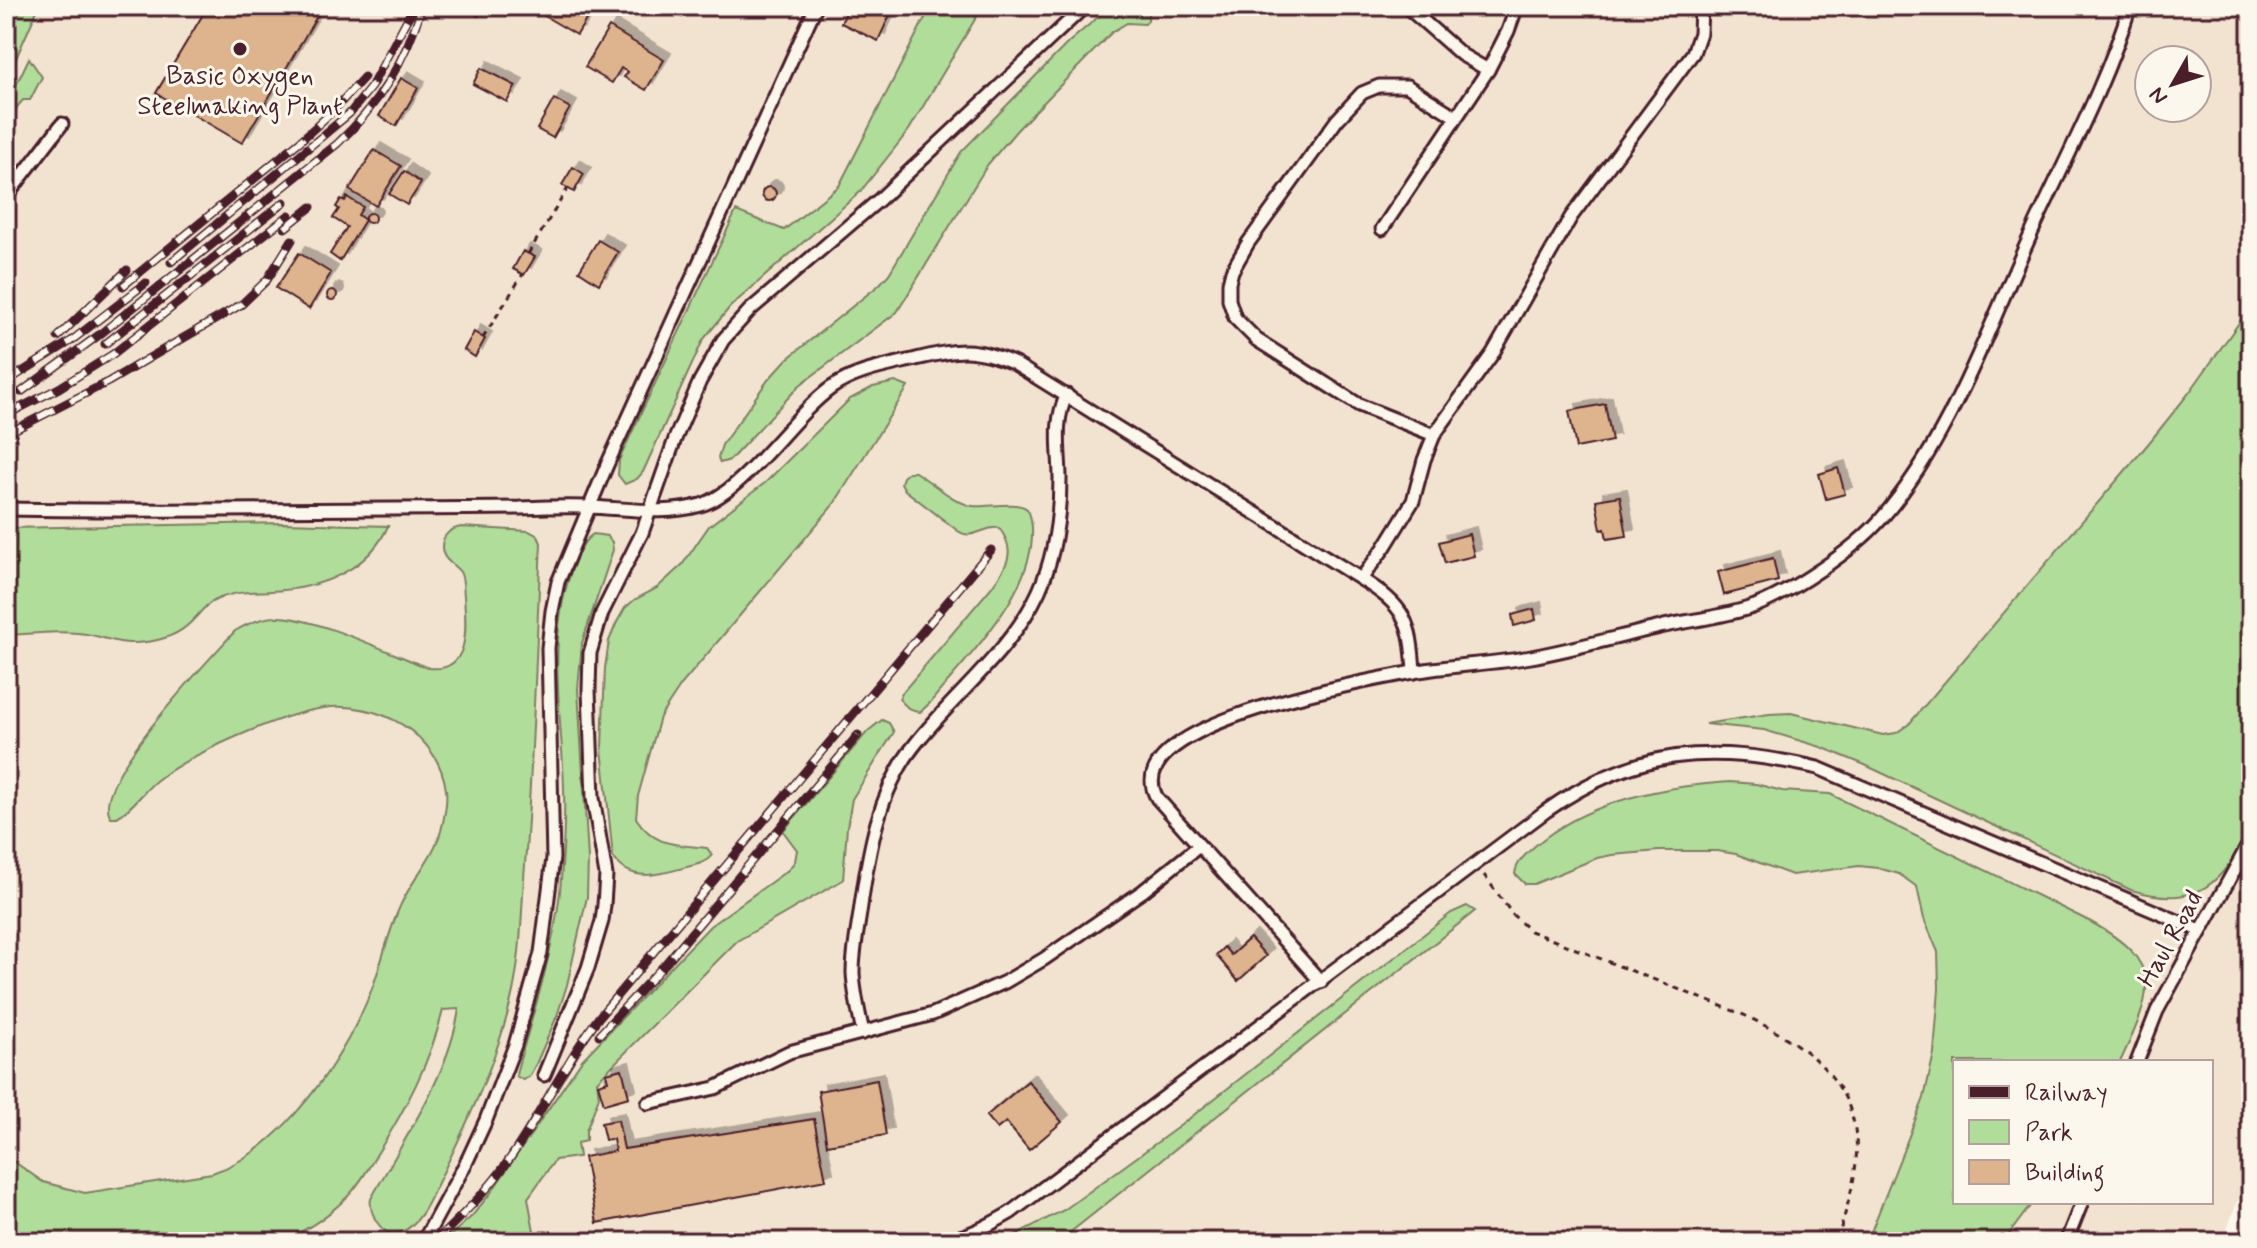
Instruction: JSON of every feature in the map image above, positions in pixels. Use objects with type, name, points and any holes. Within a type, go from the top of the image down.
[{"type":"lane","points":[[423,1242],[486,1120],[515,1045],[541,953],[553,858],[548,667],[551,619],[558,582],[816,6]]},
{"type":"lane","points":[[544,1075],[588,968],[604,905],[606,875],[593,798],[590,653],[602,613],[642,533],[690,400],[711,359],[733,327],[880,199],[1085,6]]},
{"type":"lane","points":[[1406,6],[1462,55],[1488,70]]},
{"type":"lane","points":[[1382,229],[1488,70],[1517,6]]},
{"type":"lane","points":[[1361,579],[1413,501],[1434,435],[1493,353],[1571,217],[1607,165],[1688,62],[1700,33],[1701,6]]},
{"type":"lane","points":[[1321,982],[1157,798],[1151,784],[1152,770],[1157,763],[1173,747],[1197,732],[1233,716],[1304,697],[1414,672],[1533,656],[1752,607],[1811,574],[1869,533],[1918,468],[1956,400],[2103,76],[2130,6]]},
{"type":"lane","points":[[1434,435],[1359,405],[1257,340],[1235,318],[1229,300],[1229,283],[1232,271],[1248,243],[1337,120],[1362,93],[1379,86],[1407,86],[1456,117]]},
{"type":"lane","points":[[6,197],[62,124]]},
{"type":"lane","points":[[6,509],[172,511],[589,507],[650,512],[701,505],[725,492],[828,390],[864,371],[931,355],[979,350],[1015,364],[1067,395],[1392,600],[1405,617],[1411,638],[1414,672]]},
{"type":"lane","points":[[863,1033],[854,988],[854,954],[865,879],[880,814],[888,789],[904,758],[998,651],[1038,592],[1056,530],[1060,476],[1059,415],[1067,395]]},
{"type":"lane","points":[[938,1242],[980,1231],[1010,1213],[1564,798],[1627,766],[1698,754],[1757,755],[1818,768],[2201,931]]},
{"type":"lane","name":"Haul Road","points":[[2138,1060],[2157,1011],[2251,840]]},
{"type":"lane","points":[[648,1103],[715,1088],[789,1052],[933,1014],[1005,982],[1143,891],[1199,846]]},
{"type":"lane","points":[[2066,1242],[2081,1204]]},
{"type":"path","points":[[528,254],[568,188]]},
{"type":"path","points":[[483,338],[523,274]]},
{"type":"path","points":[[1476,864],[1513,915],[1530,931],[1744,1015],[1777,1031],[1821,1063],[1842,1090],[1850,1108],[1856,1143],[1854,1176],[1837,1242]]},
{"type":"shaded area","points":[[6,6],[2251,6],[2251,1166],[2222,1242],[6,1242]]},
{"type":"green space","points":[[39,6],[6,81],[6,8]]},
{"type":"green space","points":[[931,6],[983,6],[909,130],[860,192],[730,307],[703,340],[643,472],[637,479],[625,484],[618,475],[619,460],[736,211],[784,230],[839,186]]},
{"type":"green space","points":[[1111,6],[1154,6],[1148,11],[1145,24],[1127,23],[1112,32],[988,164],[897,312],[800,385],[730,460],[720,463],[718,458],[722,445],[768,380],[787,359],[889,274],[961,152],[1069,42]]},
{"type":"green space","points":[[29,58],[42,77],[30,100],[23,100],[17,107],[6,130],[6,106]]},
{"type":"green space","points":[[2251,306],[2251,826],[2230,863],[2206,887],[2175,896],[2131,890],[1821,747],[1764,730],[1705,724],[1791,713],[1883,735],[1896,733],[1909,724],[2148,444]]},
{"type":"green space","points":[[895,382],[908,387],[834,504],[681,685],[660,717],[638,796],[636,818],[658,839],[707,848],[712,855],[699,864],[664,873],[645,875],[628,871],[613,857],[602,748],[605,668],[609,641],[616,624],[625,608],[657,588],[682,565],[709,526],[766,482],[850,399],[873,387]]},
{"type":"green space","points":[[909,472],[915,472],[966,504],[1023,506],[1029,513],[1032,527],[1030,551],[1012,599],[980,643],[920,712],[908,708],[899,699],[901,694],[990,589],[1005,566],[1009,552],[999,528],[963,534],[905,490],[901,483]]},
{"type":"green space","points":[[284,523],[388,526],[370,553],[331,579],[300,588],[226,596],[213,601],[181,630],[158,640],[130,643],[66,632],[6,635],[6,528]]},
{"type":"green space","points":[[462,527],[529,531],[538,536],[541,543],[530,785],[519,952],[510,1004],[477,1098],[422,1213],[402,1232],[389,1233],[375,1218],[371,1199],[435,1083],[446,1059],[459,1009],[443,1010],[416,1085],[358,1183],[330,1212],[297,1234],[279,1242],[6,1242],[6,1156],[43,1182],[85,1193],[212,1173],[264,1144],[288,1122],[330,1069],[362,1012],[403,900],[441,831],[446,790],[441,770],[431,752],[418,737],[384,715],[364,709],[323,708],[283,718],[192,758],[157,780],[117,817],[111,817],[108,801],[133,751],[155,722],[235,631],[255,621],[271,617],[292,618],[331,629],[429,668],[453,663],[459,655],[465,632],[463,584],[460,572],[446,558],[442,547],[448,533]]},
{"type":"green space","points":[[593,534],[607,536],[613,550],[582,643],[578,689],[588,859],[587,897],[557,1016],[536,1064],[529,1077],[523,1080],[516,1076],[517,1070],[548,960],[561,879],[564,801],[557,675],[560,619],[574,564],[584,543]]},
{"type":"green space","points":[[882,720],[889,723],[894,732],[852,799],[843,880],[737,941],[597,1081],[599,1097],[586,1131],[586,1141],[577,1143],[579,1157],[555,1160],[528,1198],[536,1242],[443,1242],[472,1216],[490,1194],[582,1060],[710,926],[788,870],[795,861],[797,850],[783,831],[868,731]]},
{"type":"green space","points":[[1730,782],[1756,784],[1782,791],[1830,794],[2089,921],[2131,951],[2146,981],[2145,998],[2121,1060],[1953,1060],[1953,1204],[2032,1204],[2006,1238],[2000,1242],[1867,1242],[1924,1098],[1934,1053],[1939,989],[1938,952],[1924,919],[1917,887],[1899,874],[1878,868],[1859,866],[1792,875],[1736,854],[1717,851],[1612,855],[1597,858],[1534,884],[1525,884],[1515,874],[1520,862],[1536,845],[1579,817],[1628,798],[1679,787]]},
{"type":"green space","points":[[1467,906],[1475,911],[1058,1242],[1001,1242],[1064,1210],[1181,1125],[1451,913]]},
{"type":"building","name":"Basic Oxygen Steelmaking Plant","points":[[208,6],[323,6],[242,143],[156,93]]},
{"type":"building","points":[[461,6],[484,6],[478,16]]},
{"type":"building","points":[[546,6],[567,6],[587,18],[577,35],[541,14]]},
{"type":"building","points":[[664,6],[689,6],[682,17]]},
{"type":"building","points":[[849,6],[894,6],[878,41],[841,23]]},
{"type":"building","points":[[609,27],[664,60],[646,90],[624,77],[628,72],[621,68],[612,83],[585,67]]},
{"type":"building","points":[[481,68],[516,86],[507,102],[473,84]]},
{"type":"building","points":[[401,78],[418,88],[396,126],[379,116]]},
{"type":"building","points":[[554,99],[570,108],[553,138],[537,129]]},
{"type":"building","points":[[374,150],[401,166],[376,206],[349,190]]},
{"type":"building","points":[[573,167],[584,174],[574,192],[562,185]]},
{"type":"building","points":[[404,171],[421,183],[407,205],[389,194]]},
{"type":"building","points":[[769,187],[776,194],[769,201],[762,194]]},
{"type":"building","points":[[347,197],[363,207],[358,215],[365,220],[340,261],[330,254],[347,227],[333,218],[341,199],[345,201]]},
{"type":"building","points":[[370,213],[375,218],[370,223],[365,218]]},
{"type":"building","points":[[598,240],[618,252],[599,284],[579,271]]},
{"type":"building","points":[[523,251],[535,257],[524,275],[513,269]]},
{"type":"building","points":[[299,253],[331,273],[309,309],[276,288]]},
{"type":"building","points":[[332,290],[337,295],[332,300],[327,295]]},
{"type":"building","points":[[474,332],[485,339],[475,357],[464,350]]},
{"type":"building","points":[[1605,404],[1612,441],[1576,448],[1569,411]]},
{"type":"building","points":[[1838,468],[1845,494],[1826,499],[1819,474]]},
{"type":"building","points":[[1620,496],[1627,536],[1607,539],[1605,529],[1601,530],[1596,500]]},
{"type":"building","points":[[1469,534],[1474,556],[1445,563],[1439,542]]},
{"type":"building","points":[[1773,558],[1778,581],[1724,595],[1718,572]]},
{"type":"building","points":[[1534,609],[1536,620],[1514,626],[1512,615]]},
{"type":"building","points":[[1250,938],[1266,956],[1238,981],[1216,955],[1224,947],[1231,955]]},
{"type":"building","points":[[622,1069],[629,1097],[604,1104],[598,1084],[608,1081],[606,1073]]},
{"type":"building","points":[[877,1080],[886,1135],[827,1145],[818,1091]]},
{"type":"building","points":[[1028,1081],[1062,1122],[1029,1150],[1006,1122],[997,1129],[986,1116]]},
{"type":"building","points":[[814,1119],[826,1180],[597,1223],[584,1157],[615,1151],[613,1139],[605,1140],[601,1123],[618,1120],[624,1149]]},
{"type":"railway","points":[[21,392],[99,335],[337,144],[365,114],[389,81],[408,45],[422,6]]},
{"type":"railway","points":[[171,262],[350,113],[371,87],[413,8]]},
{"type":"railway","points":[[123,286],[299,142],[364,77]]},
{"type":"railway","points":[[105,344],[284,202]]},
{"type":"railway","points":[[285,228],[311,207]]},
{"type":"railway","points":[[6,415],[59,388],[113,354],[289,215]]},
{"type":"railway","points":[[6,434],[108,382],[242,304],[267,280],[292,240]]},
{"type":"railway","points":[[58,337],[127,270]]},
{"type":"railway","points":[[6,382],[71,341],[146,283]]},
{"type":"railway","points":[[435,1242],[506,1164],[599,1017],[991,550]]},
{"type":"railway","points":[[599,1035],[666,963],[858,735]]},
{"type":"place","name":"Basic Oxygen Steelmaking Plant","points":[[240,49]]}]
